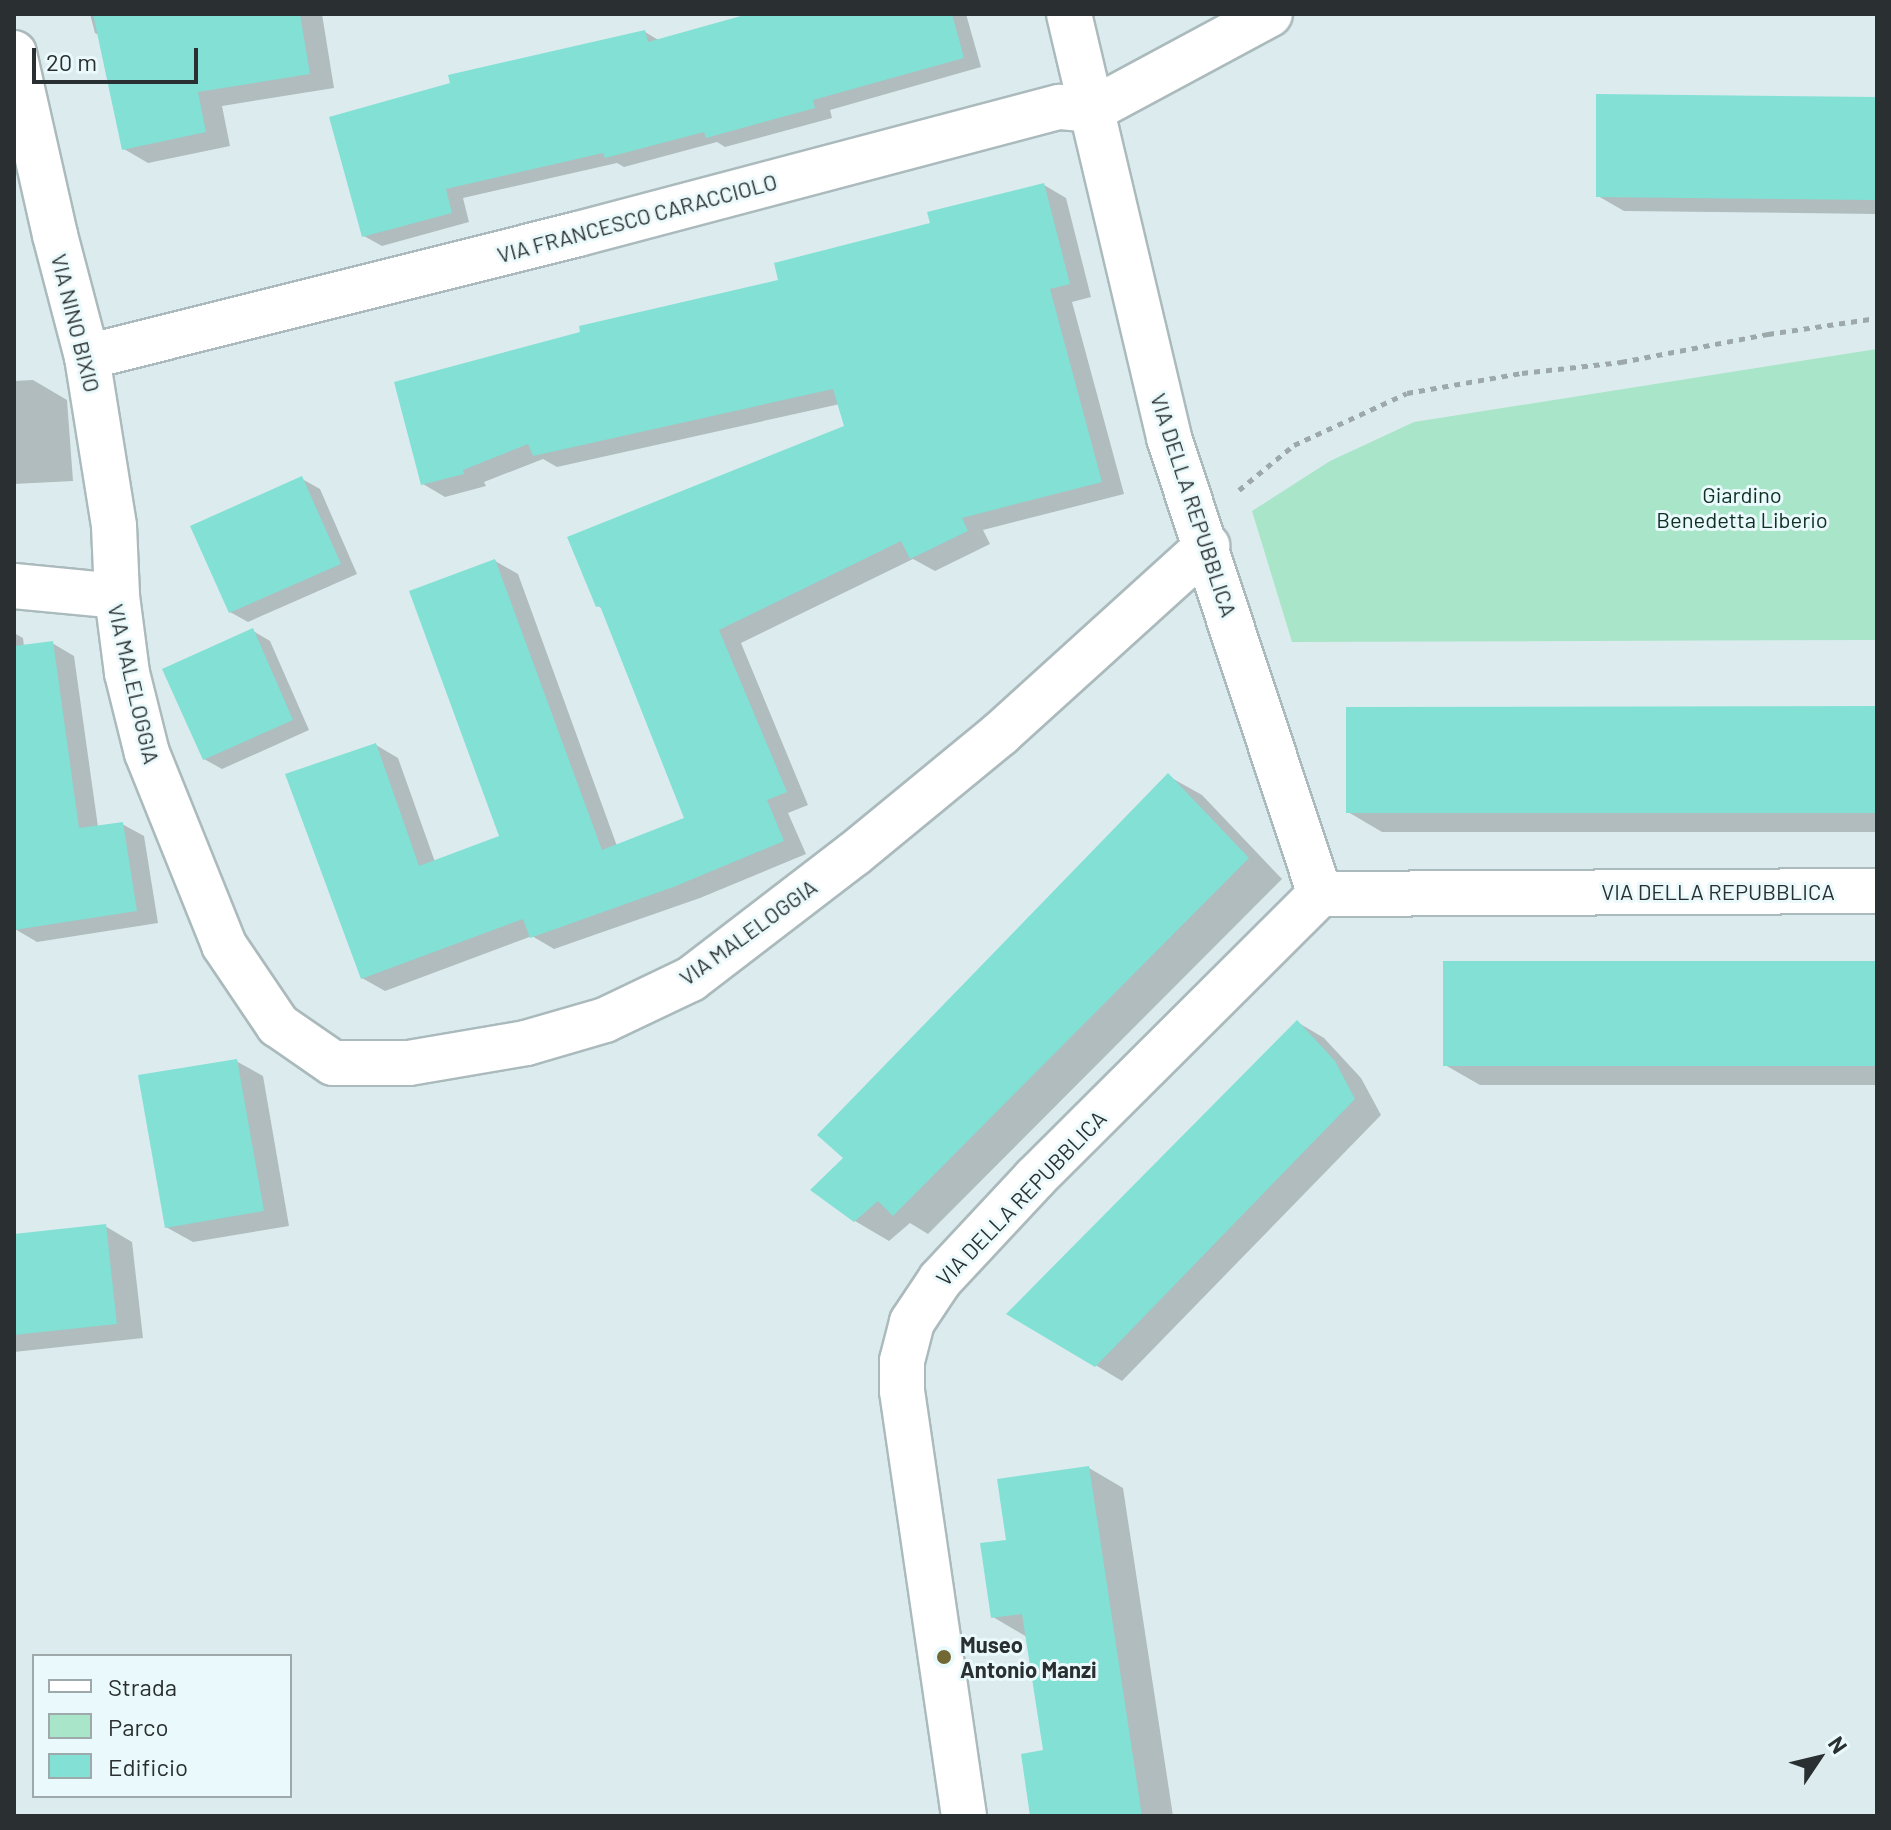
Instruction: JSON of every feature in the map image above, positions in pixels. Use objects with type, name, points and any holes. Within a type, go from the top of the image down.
[{"type":"street","points":[[1069,14],[1092,110],[1270,14]]},
{"type":"street","name":"VIA NINO BIXIO","points":[[14,53],[55,235],[87,357],[114,526],[117,596]]},
{"type":"street","name":"VIA FRANCESCO CARACCIOLO","points":[[87,357],[578,234],[1060,107],[1092,110]]},
{"type":"street","name":"VIA DELLA REPUBBLICA","points":[[1092,110],[1162,412],[1320,894]]},
{"type":"street","name":"VIA MALELOGGIA","points":[[14,586],[117,596],[127,673],[147,753],[224,945],[278,1025],[333,1063],[409,1063],[526,1043],[592,1024],[691,979],[854,854],[1000,734],[1207,546]]},
{"type":"street","name":"VIA DELLA REPUBBLICA","points":[[964,1816],[902,1391],[905,1338],[923,1303],[962,1253],[1320,894],[1877,891]]},
{"type":"path","points":[[1234,502],[1238,491],[1294,445],[1407,393],[1522,373],[1621,362],[1768,334],[1877,318]]},
{"type":"green space","name":"Giardino Benedetta Liberio","points":[[1877,349],[1877,640],[1292,642],[1252,511],[1330,461],[1414,422]]},
{"type":"building","points":[[93,14],[300,14],[310,74],[198,92],[206,132],[122,150]]},
{"type":"building","points":[[748,14],[952,14],[964,58],[813,100],[815,108],[706,138],[704,132],[605,158],[603,153],[446,189],[452,213],[362,237],[329,117],[450,83],[448,75],[645,30],[648,42]]},
{"type":"building","points":[[1596,94],[1877,97],[1877,200],[1596,197]]},
{"type":"building","points":[[1044,183],[1070,284],[1050,289],[1102,482],[962,518],[968,531],[910,559],[901,541],[719,630],[787,792],[767,800],[784,841],[676,886],[530,938],[523,919],[361,979],[285,774],[376,743],[419,866],[499,836],[409,591],[495,559],[602,850],[684,818],[600,606],[596,607],[567,537],[844,426],[833,389],[533,456],[528,444],[463,470],[464,474],[421,485],[394,382],[580,332],[579,326],[778,280],[774,263],[930,223],[927,212]]},
{"type":"building","points":[[302,476],[341,564],[229,613],[190,526]]},
{"type":"building","points":[[253,628],[293,720],[203,760],[162,669]]},
{"type":"building","points":[[53,641],[79,828],[123,822],[137,911],[14,930],[14,646]]},
{"type":"building","points":[[1877,706],[1877,813],[1346,813],[1346,707]]},
{"type":"building","points":[[1168,773],[1249,858],[893,1216],[878,1201],[854,1222],[810,1190],[843,1158],[817,1135]]},
{"type":"building","points":[[1443,961],[1877,961],[1877,1066],[1443,1066]]},
{"type":"building","points":[[1297,1020],[1335,1061],[1355,1099],[1095,1367],[1006,1314]]},
{"type":"building","points":[[237,1059],[264,1211],[165,1228],[138,1075]]},
{"type":"building","points":[[106,1224],[117,1324],[14,1335],[14,1234]]},
{"type":"building","points":[[1089,1466],[1142,1816],[1030,1816],[1021,1754],[1043,1750],[1022,1614],[991,1618],[980,1543],[1006,1540],[997,1479]]},
{"type":"place","name":"Museo Antonio Manzi","points":[[944,1657]]}]
